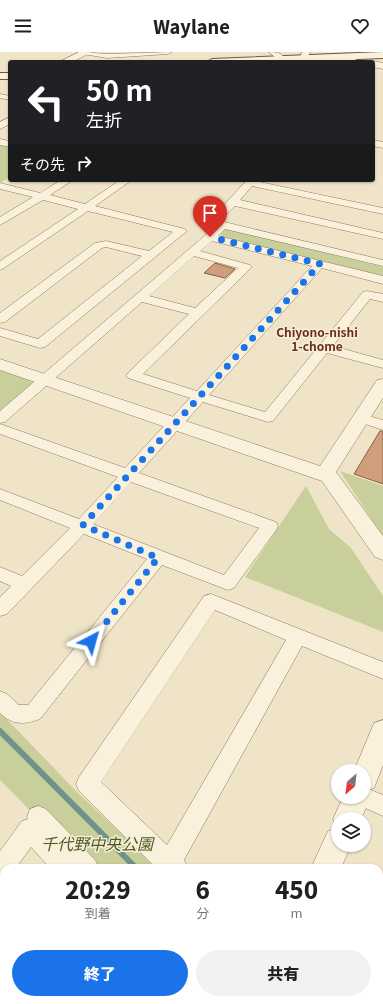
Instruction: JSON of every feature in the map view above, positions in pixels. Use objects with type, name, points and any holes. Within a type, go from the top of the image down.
[{"type":"main road","points":[[239,60],[305,55],[383,54]]},
{"type":"street","points":[[68,60],[86,52],[107,56],[171,54]]},
{"type":"street","points":[[0,222],[65,182]]},
{"type":"street","points":[[0,266],[124,182]]},
{"type":"street","points":[[383,211],[250,183],[212,223],[383,263]]},
{"type":"street","points":[[0,186],[181,231],[40,344],[0,332]]},
{"type":"street","points":[[233,202],[383,236]]},
{"type":"street","points":[[0,419],[223,225]]},
{"type":"street","points":[[210,237],[383,280]]},
{"type":"street","points":[[0,319],[99,245],[106,244],[151,255]]},
{"type":"street","points":[[0,250],[16,254]]},
{"type":"street","points":[[193,252],[246,267],[133,375],[268,418],[368,295],[383,298]]},
{"type":"street","points":[[0,609],[23,584],[83,525],[320,264]]},
{"type":"street","points":[[140,297],[198,313]]},
{"type":"street","points":[[324,348],[383,364]]},
{"type":"street","points":[[0,364],[329,476],[383,552]]},
{"type":"street","points":[[324,474],[383,384]]},
{"type":"street","points":[[361,418],[383,425]]},
{"type":"street","points":[[0,429],[270,526],[228,583],[158,558],[83,525],[0,494]]},
{"type":"street","points":[[0,700],[15,714],[33,712],[158,558]]},
{"type":"street","points":[[0,574],[23,584]]},
{"type":"street","points":[[170,864],[87,784],[212,601],[383,671]]},
{"type":"street","points":[[173,864],[298,636]]},
{"type":"street","points":[[370,764],[383,731]]},
{"type":"street","points":[[371,800],[383,806]]},
{"type":"street","points":[[38,817],[83,864]]},
{"type":"street","points":[[5,864],[30,829],[62,864]]},
{"type":"street","points":[[328,864],[333,852]]},
{"type":"green space","points":[[0,144],[8,146],[8,178],[0,183]]},
{"type":"green space","points":[[224,228],[383,267],[383,276],[223,237],[219,233]]},
{"type":"green space","points":[[0,369],[35,382],[0,413]]},
{"type":"green space","points":[[340,471],[383,486],[383,537]]},
{"type":"green space","points":[[306,486],[329,529],[351,548],[383,596],[383,632],[245,577]]},
{"type":"green space","name":"千代野中央公園","points":[[0,712],[76,791],[154,864],[83,864],[0,780]]},
{"type":"building","points":[[215,263],[235,269],[225,278],[204,273]]},
{"type":"building","points":[[380,431],[383,431],[383,484],[354,474]]},
{"type":"waterway","points":[[0,731],[132,864]]},
{"type":"district","name":"Chiyono-nishi 1-chome","points":[[317,340]]},
{"type":"route","points":[[91,641],[158,558],[83,525],[320,264],[210,237]]}]
